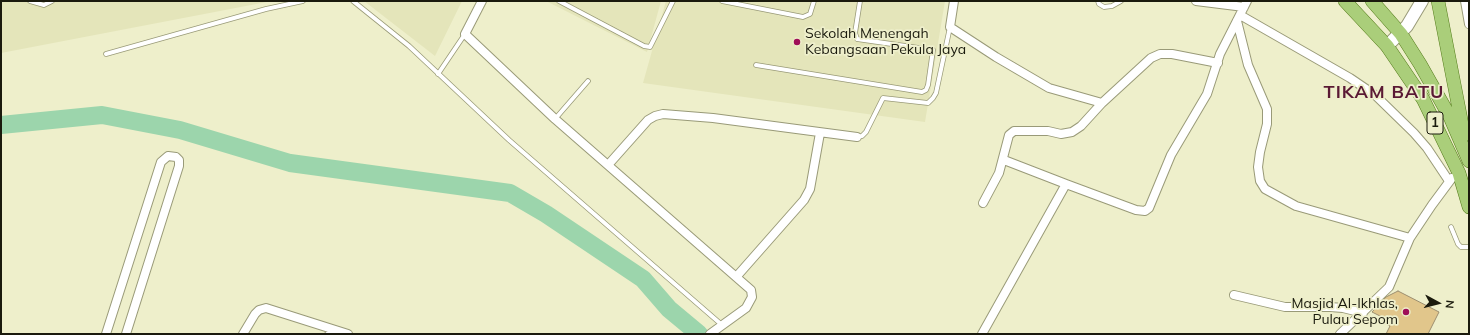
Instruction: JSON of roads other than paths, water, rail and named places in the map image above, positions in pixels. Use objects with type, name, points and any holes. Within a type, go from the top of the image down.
[{"type":"main road","name":"1","points":[[1345,1],[1387,46],[1423,99],[1454,177],[1469,207]]},
{"type":"main road","name":"1","points":[[1372,1],[1401,34],[1433,84],[1450,117],[1469,160]]},
{"type":"main road","points":[[1387,46],[1401,34],[1422,1]]},
{"type":"main road","points":[[1438,1],[1469,160]]},
{"type":"street","points":[[482,1],[465,34],[555,119],[737,276],[751,290],[752,298],[746,308],[710,333]]},
{"type":"street","points":[[954,1],[950,27],[996,57],[1049,88],[1102,103]]},
{"type":"street","points":[[1004,160],[1136,210],[1145,211],[1149,208],[1171,155],[1207,94],[1226,40],[1246,4],[1196,1]]},
{"type":"street","points":[[1465,1],[1469,24]]},
{"type":"street","points":[[1238,18],[1350,78],[1375,95],[1454,177],[1410,238],[1391,284],[1340,334]]},
{"type":"street","points":[[1238,18],[1248,65],[1267,109],[1267,124],[1258,167],[1260,181],[1265,189],[1296,206],[1410,238]]},
{"type":"street","points":[[983,203],[999,173],[1004,160],[1009,135],[1014,131],[1048,131],[1061,134],[1072,132],[1081,126],[1102,103],[1151,58],[1160,54],[1172,54],[1218,63]]},
{"type":"street","points":[[608,165],[648,120],[655,116],[676,114],[857,137]]},
{"type":"street","points":[[737,276],[804,200],[810,189],[820,133]]},
{"type":"street","points":[[106,334],[162,162],[172,157],[179,160],[179,166],[126,334]]},
{"type":"street","points":[[982,334],[1066,184]]},
{"type":"street","points":[[1234,295],[1285,307],[1343,308],[1363,313]]},
{"type":"street","points":[[243,334],[255,314],[266,308],[348,334]]},
{"type":"lane","points":[[30,1],[44,5],[52,1]]},
{"type":"lane","points":[[106,54],[266,9],[303,1]]},
{"type":"lane","points":[[353,1],[408,46],[509,140],[722,325]]},
{"type":"lane","points":[[559,1],[644,46],[650,47],[673,1]]},
{"type":"lane","points":[[722,1],[803,16],[810,14],[814,1]]},
{"type":"lane","points":[[756,65],[922,92],[926,90],[933,50],[856,39],[855,33],[860,1]]},
{"type":"lane","points":[[1098,1],[1099,4],[1104,7],[1112,6],[1121,1]]},
{"type":"lane","points":[[857,137],[862,136],[866,132],[883,98],[928,103],[933,98],[936,93],[950,27]]},
{"type":"lane","points":[[438,74],[465,34]]},
{"type":"lane","points":[[555,119],[588,81]]},
{"type":"lane","points":[[1451,228],[1458,244],[1461,247],[1469,247]]},
{"type":"lane","points":[[327,334],[335,330]]},
{"type":"waterway","points":[[1,125],[102,115],[180,130],[290,163],[510,193],[546,214],[643,279],[669,309],[699,334]]},
{"type":"place","name":"Sekolah Menengah Kebangsaan Pekula Jaya","points":[[797,42]]},
{"type":"place","name":"Masjid Al-Ikhlas, Pulau Sepom","points":[[1406,312]]},
{"type":"district","name":"TIKAM BATU","points":[[1384,93]]}]
